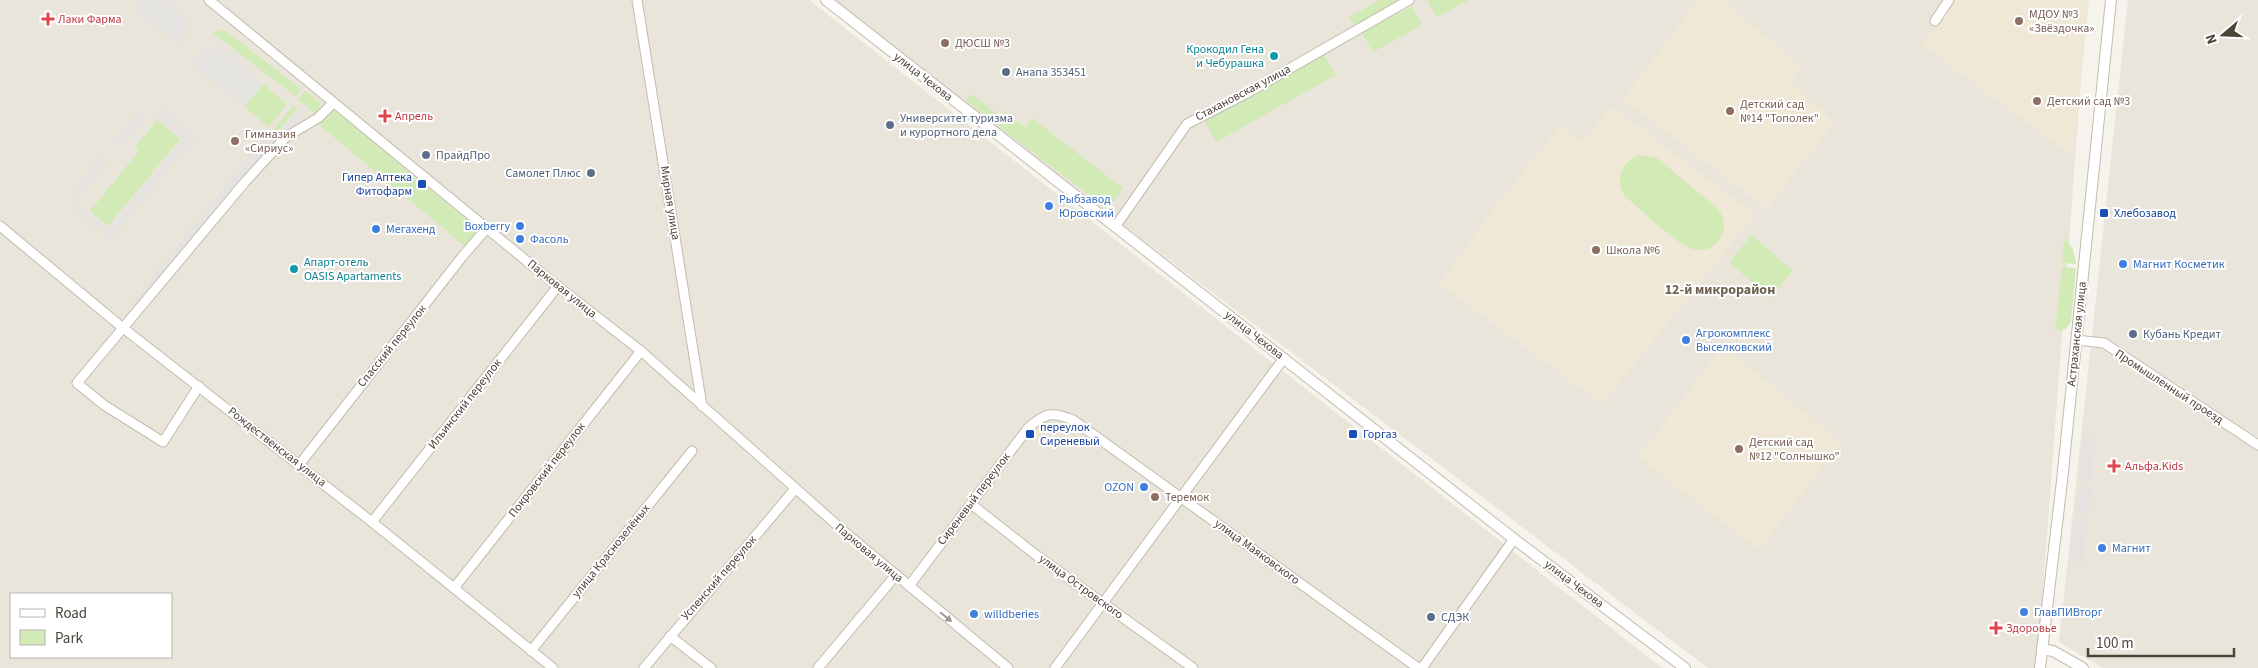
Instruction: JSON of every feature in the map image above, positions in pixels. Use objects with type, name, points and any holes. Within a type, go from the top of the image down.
[{"type":"street","name":"Парковая улица","points":[[209,0],[558,286],[641,351],[795,490],[1008,668]]},
{"type":"street","name":"Мирная улица","points":[[637,0],[702,406]]},
{"type":"street","name":"улица Чехова","points":[[826,0],[1514,538],[1685,668]]},
{"type":"street","name":"Стахановская улица","points":[[1115,227],[1186,124],[1246,93],[1409,0]]},
{"type":"street","points":[[1935,21],[1949,0]]},
{"type":"street","name":"Астраханская улица","points":[[2040,668],[2111,0]]},
{"type":"street","points":[[199,386],[163,442],[104,405],[77,383],[245,182],[286,136],[318,118],[333,103]]},
{"type":"street","name":"Рождественская улица","points":[[0,226],[123,328],[372,522],[553,668]]},
{"type":"street","name":"Спасский переулок","points":[[299,465],[462,257],[487,228]]},
{"type":"street","name":"Ильинский переулок","points":[[372,522],[558,286]]},
{"type":"street","name":"Промышленный проезд","points":[[2076,340],[2104,343],[2258,445]]},
{"type":"street","name":"Покровский переулок","points":[[454,588],[641,351]]},
{"type":"street","points":[[1055,668],[1284,358]]},
{"type":"street","name":"улица Маяковского","points":[[1042,415],[1060,414],[1074,420],[1418,668]]},
{"type":"street","name":"Сиреневый переулок","points":[[909,586],[1028,428],[1042,415]]},
{"type":"street","name":"улица Краснозелёных","points":[[531,651],[692,451]]},
{"type":"street","name":"Успенский переулок","points":[[644,668],[795,490]]},
{"type":"street","name":"улица Островского","points":[[971,504],[1193,668]]},
{"type":"street","points":[[1422,668],[1514,538]]},
{"type":"street","points":[[818,668],[896,575]]},
{"type":"street","points":[[670,636],[711,668]]},
{"type":"street","points":[[2042,649],[2052,651],[2083,668]]},
{"type":"shaded area","points":[[0,0],[809,0],[1662,668],[0,668]]},
{"type":"shaded area","points":[[139,0],[166,0],[188,18],[183,25],[189,30],[178,44],[133,9]]},
{"type":"shaded area","points":[[830,0],[1399,0],[1185,122],[1116,219]]},
{"type":"shaded area","name":"12-й микрорайон","points":[[1415,0],[2087,0],[2037,668],[1708,668],[1123,225],[1188,125]]},
{"type":"shaded area","name":"Детский сад №14 \"Тополек\"","points":[[1698,0],[1722,0],[1802,67],[1791,81],[1834,122],[1767,209],[1623,99]]},
{"type":"shaded area","name":"Детский сад №3","points":[[1954,0],[2089,0],[2073,157],[1921,44]]},
{"type":"shaded area","points":[[2128,0],[2258,0],[2258,668],[2103,668],[2059,642]]},
{"type":"shaded area","points":[[220,46],[263,84],[244,107],[191,63],[204,47],[214,54]]},
{"type":"shaded area","name":"Школа №6","points":[[1611,105],[1755,215],[1602,404],[1439,284],[1499,202],[1560,126],[1583,143]]},
{"type":"shaded area","points":[[160,108],[195,137],[111,240],[74,210],[78,205],[109,230],[184,138],[155,114]]},
{"type":"shaded area","points":[[298,110],[303,114],[284,138],[279,133]]},
{"type":"shaded area","points":[[139,111],[146,116],[121,147],[114,142]]},
{"type":"shaded area","points":[[270,130],[277,136],[139,307],[132,302]]},
{"type":"shaded area","points":[[100,157],[107,162],[79,197],[72,192]]},
{"type":"shaded area","name":"Детский сад №12 \"Солнышко\"","points":[[1723,346],[1841,442],[1760,550],[1638,457]]},
{"type":"shaded area","points":[[2084,437],[2095,438],[2091,482],[2080,481]]},
{"type":"shaded area","points":[[2079,487],[2092,488],[2089,517],[2076,516]]},
{"type":"shaded area","points":[[2075,518],[2088,519],[2082,564],[2070,562]]},
{"type":"green space","points":[[1380,0],[1404,0],[1356,28],[1349,17]]},
{"type":"green space","points":[[1427,0],[1469,0],[1437,17]]},
{"type":"green space","points":[[1412,6],[1422,25],[1373,52],[1362,33]]},
{"type":"green space","points":[[220,30],[226,31],[301,89],[295,96],[213,33]]},
{"type":"green space","points":[[1324,55],[1336,75],[1216,142],[1204,120]]},
{"type":"green space","points":[[263,84],[287,104],[269,127],[244,107]]},
{"type":"green space","points":[[305,91],[320,104],[317,115],[298,99]]},
{"type":"green space","points":[[971,94],[1001,117],[1005,112],[1025,127],[1032,118],[1123,188],[1108,210],[966,101]]},
{"type":"green space","points":[[293,105],[297,109],[277,133],[273,130]]},
{"type":"green space","points":[[332,108],[480,231],[466,247],[318,124]]},
{"type":"green space","points":[[157,120],[180,139],[108,226],[90,211],[139,151],[135,147]]},
{"type":"green space","points":[[1640,155],[1657,158],[1718,209],[1723,218],[1724,228],[1720,239],[1714,245],[1702,250],[1687,246],[1658,226],[1625,196],[1620,184],[1624,166]]},
{"type":"green space","points":[[1752,235],[1793,271],[1770,298],[1729,262]]},
{"type":"green space","points":[[2064,238],[2073,249],[2076,264],[2062,263]]},
{"type":"green space","points":[[2062,267],[2076,268],[2071,322],[2066,329],[2055,331]]},
{"type":"place","name":"Лаки Фарма","points":[[48,19]]},
{"type":"place","name":"МДОУ №3 «Звёздочка»","points":[[2019,21]]},
{"type":"place","name":"ДЮСШ №3","points":[[945,43]]},
{"type":"place","name":"Крокодил Гена и Чебурашка","points":[[1274,56]]},
{"type":"place","name":"Анапа 353451","points":[[1006,72]]},
{"type":"place","name":"Детский сад №3","points":[[2037,101]]},
{"type":"place","name":"Детский сад №14 \"Тополек\"","points":[[1730,111]]},
{"type":"place","name":"Апрель","points":[[385,116]]},
{"type":"place","name":"Университет туризма и курортного дела","points":[[890,125]]},
{"type":"place","name":"Гимназия «Сириус»","points":[[235,141]]},
{"type":"place","name":"ПрайдПро","points":[[426,155]]},
{"type":"place","name":"Самолет Плюс","points":[[591,173]]},
{"type":"place","name":"Гипер Аптека Фитофарм","points":[[422,184]]},
{"type":"place","name":"Рыбзавод Юровский","points":[[1049,206]]},
{"type":"place","name":"Хлебозавод","points":[[2104,213]]},
{"type":"place","name":"Boxberry","points":[[520,226]]},
{"type":"place","name":"Мегахенд","points":[[376,229]]},
{"type":"place","name":"Фасоль","points":[[520,239]]},
{"type":"place","name":"Школа №6","points":[[1596,250]]},
{"type":"place","name":"Магнит Косметик","points":[[2123,264]]},
{"type":"place","name":"Апарт-отель OASIS Apartaments","points":[[294,269]]},
{"type":"place","name":"Кубань Кредит","points":[[2133,334]]},
{"type":"place","name":"Агрокомплекс Выселковский","points":[[1686,340]]},
{"type":"place","name":"переулок Сиреневый","points":[[1030,434]]},
{"type":"place","name":"Горгаз","points":[[1353,434]]},
{"type":"place","name":"Детский сад №12 \"Солнышко\"","points":[[1739,449]]},
{"type":"place","name":"Альфа.Kids","points":[[2114,466]]},
{"type":"place","name":"OZON","points":[[1144,487]]},
{"type":"place","name":"Теремок","points":[[1155,497]]},
{"type":"place","name":"Магнит","points":[[2102,548]]},
{"type":"place","name":"ГлавПИВторг","points":[[2024,612]]},
{"type":"place","name":"willdberies","points":[[974,614]]},
{"type":"place","name":"СДЭК","points":[[1431,617]]},
{"type":"place","name":"Здоровье","points":[[1996,628]]},
{"type":"district","name":"12-й микрорайон","points":[[1720,290]]}]
